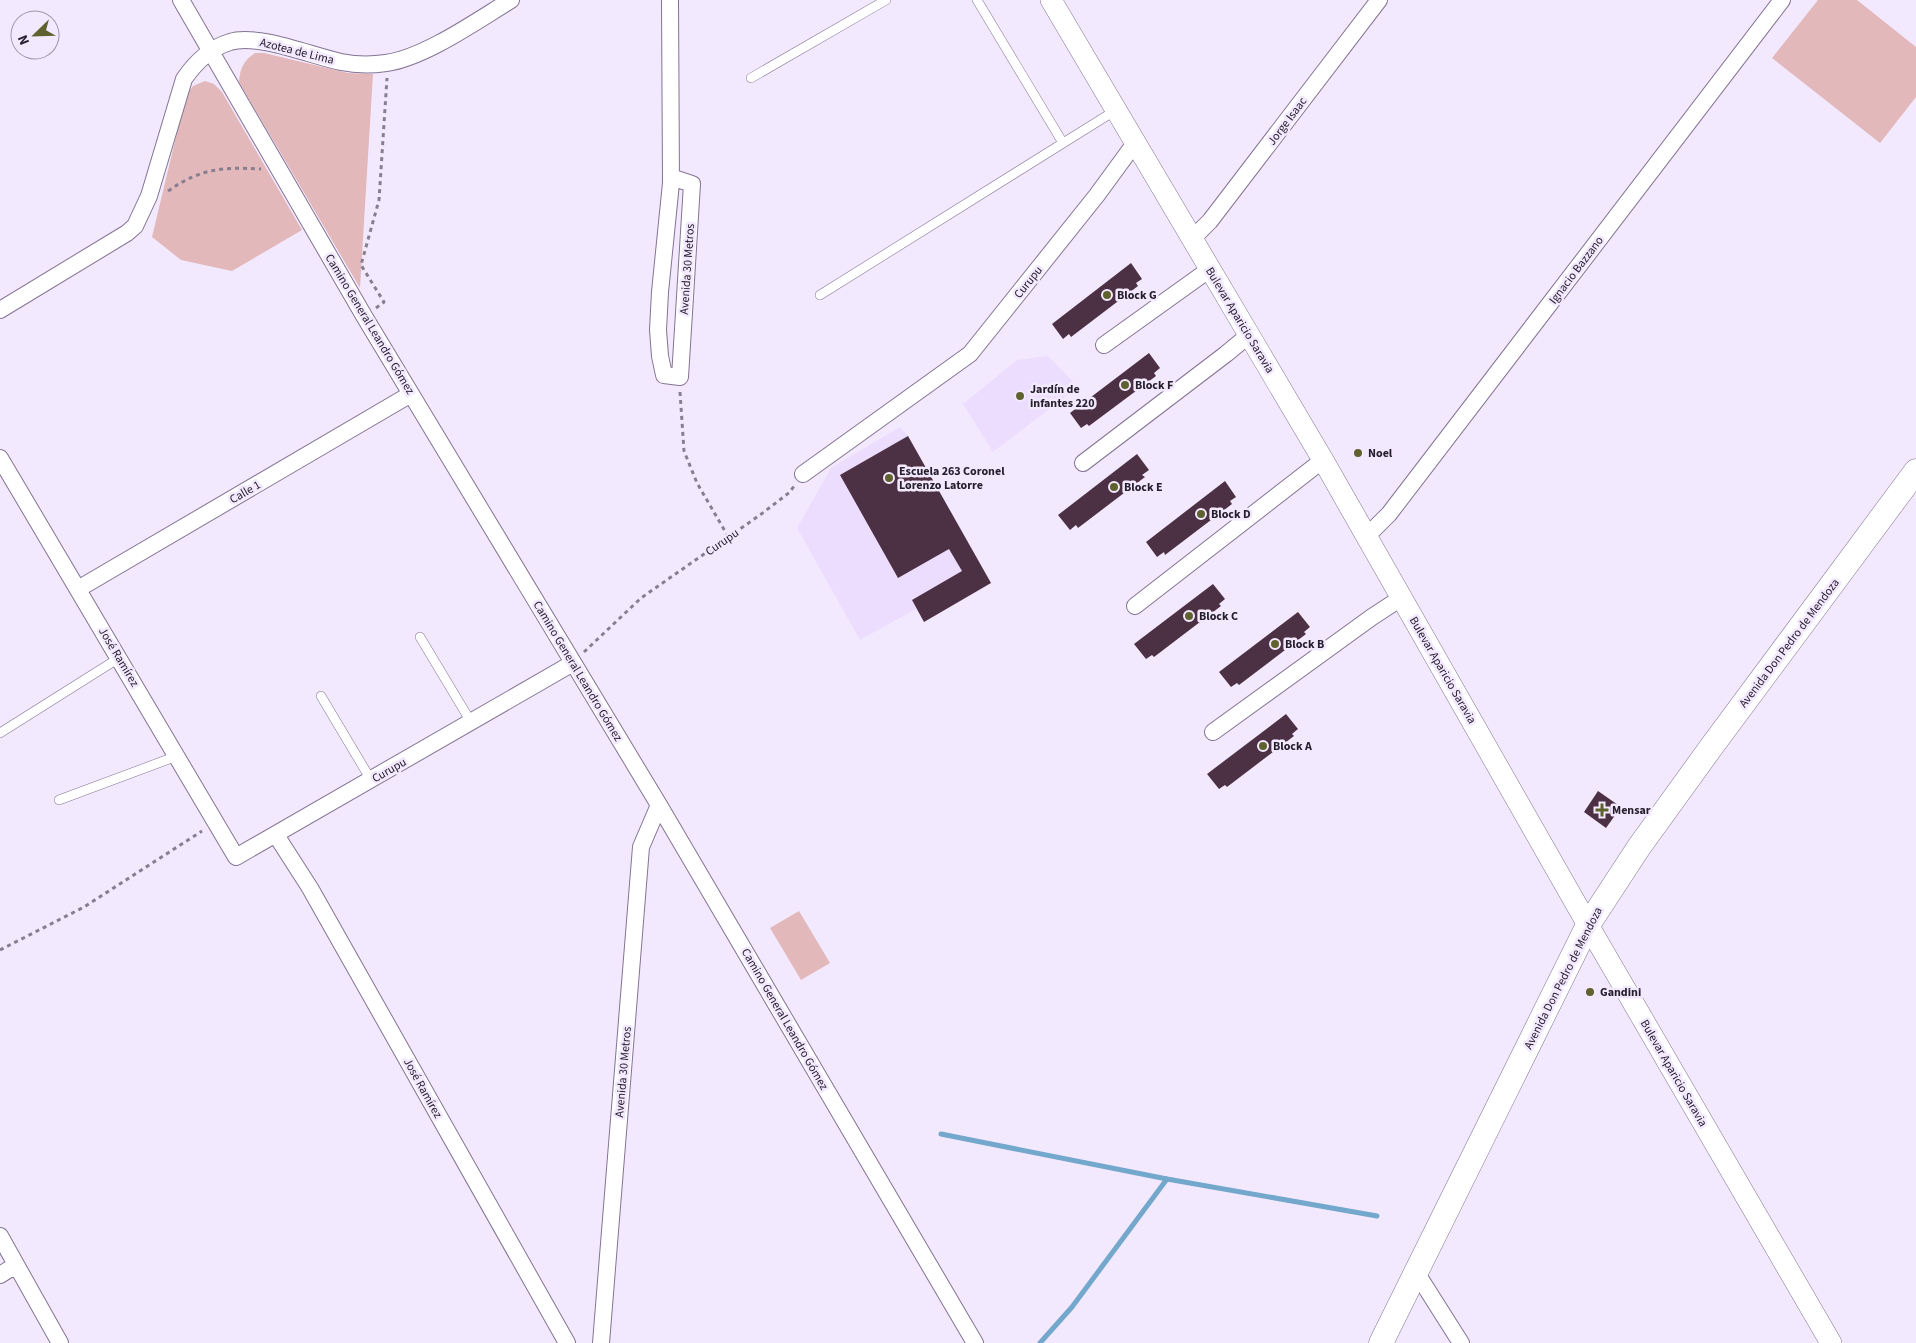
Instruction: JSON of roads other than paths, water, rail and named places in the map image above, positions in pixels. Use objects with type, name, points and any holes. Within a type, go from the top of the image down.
[{"type":"main road","name":"Avenida Don Pedro de Mendoza","points":[[1381,1343],[1588,925],[1639,847],[1700,762],[1916,471]]},
{"type":"street","name":"Camino General Leandro Gómez","points":[[181,0],[364,316],[659,805],[975,1343]]},
{"type":"street","name":"Azotea de Lima","points":[[0,310],[136,226],[149,196],[184,79],[196,63],[211,51],[230,42],[251,40],[343,63],[369,65],[388,62],[406,58],[426,49],[492,5],[511,0]]},
{"type":"street","name":"Avenida 30 Metros","points":[[670,0],[671,177],[658,330],[664,375],[680,377],[692,184],[671,177]]},
{"type":"street","name":"Bulevar Aparicio Saravia","points":[[1051,0],[1323,460],[1588,925],[1831,1343]]},
{"type":"street","name":"Jorge Isaac","points":[[1192,239],[1210,221],[1379,0]]},
{"type":"street","name":"Ignacio Bazzano","points":[[1366,537],[1389,514],[1782,0]]},
{"type":"street","name":"Curupu","points":[[803,474],[970,354],[1097,195],[1135,143]]},
{"type":"street","points":[[1104,345],[1210,269]]},
{"type":"street","points":[[1084,463],[1249,335]]},
{"type":"street","name":"Calle 1","points":[[78,589],[411,394]]},
{"type":"street","name":"José Ramírez","points":[[0,458],[236,857]]},
{"type":"street","points":[[1135,606],[1323,460]]},
{"type":"street","points":[[1213,732],[1372,616],[1401,598]]},
{"type":"street","name":"Curupu","points":[[236,857],[573,663]]},
{"type":"street","name":"Avenida 30 Metros","points":[[601,1343],[641,847],[659,805]]},
{"type":"street","name":"José Ramírez","points":[[276,835],[315,897],[567,1343]]},
{"type":"street","points":[[0,1236],[60,1343]]},
{"type":"street","points":[[0,1275],[16,1265]]},
{"type":"street","points":[[1416,1272],[1461,1343]]},
{"type":"lane","points":[[751,78],[886,0]]},
{"type":"lane","points":[[977,0],[1063,144]]},
{"type":"lane","points":[[820,295],[1116,110]]},
{"type":"lane","points":[[420,637],[470,722]]},
{"type":"lane","points":[[0,733],[119,658]]},
{"type":"lane","points":[[321,696],[370,780]]},
{"type":"lane","points":[[59,800],[177,756]]},
{"type":"waterway","points":[[941,1134],[1167,1179],[1377,1216]]},
{"type":"waterway","points":[[1040,1343],[1072,1307],[1167,1179]]},
{"type":"place","name":"Block G","points":[[1107,295]]},
{"type":"place","name":"Block F","points":[[1125,385]]},
{"type":"place","name":"Jardín de infantes 220","points":[[1020,396]]},
{"type":"place","name":"Noel","points":[[1358,453]]},
{"type":"place","name":"Escuela 263 Coronel Lorenzo Latorre","points":[[889,478]]},
{"type":"place","name":"Block E","points":[[1114,487]]},
{"type":"place","name":"Block D","points":[[1201,514]]},
{"type":"place","name":"Block C","points":[[1189,616]]},
{"type":"place","name":"Block B","points":[[1275,644]]},
{"type":"place","name":"Block A","points":[[1263,746]]},
{"type":"place","name":"Mensar","points":[[1602,810]]},
{"type":"place","name":"Gandini","points":[[1590,992]]}]
